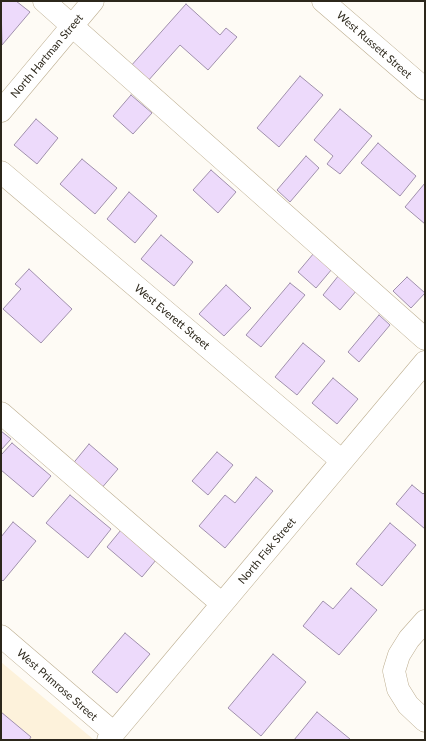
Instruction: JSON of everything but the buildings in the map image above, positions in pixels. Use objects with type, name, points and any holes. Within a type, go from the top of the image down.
[{"type":"street","points":[[44,1],[73,25],[425,339]]},
{"type":"street","name":"North Hartman Street","points":[[1,111],[93,1]]},
{"type":"street","name":"West Russett Street","points":[[323,1],[425,89]]},
{"type":"street","name":"West Everett Street","points":[[1,172],[342,461]]},
{"type":"street","name":"North Fisk Street","points":[[111,737],[425,362]]},
{"type":"street","points":[[1,413],[222,604]]},
{"type":"street","points":[[425,621],[399,655],[394,672],[398,689],[408,705],[425,721]]},
{"type":"street","name":"West Primrose Street","points":[[1,636],[111,737]]},
{"type":"shaded area","points":[[1,662],[93,739],[1,740]]}]
